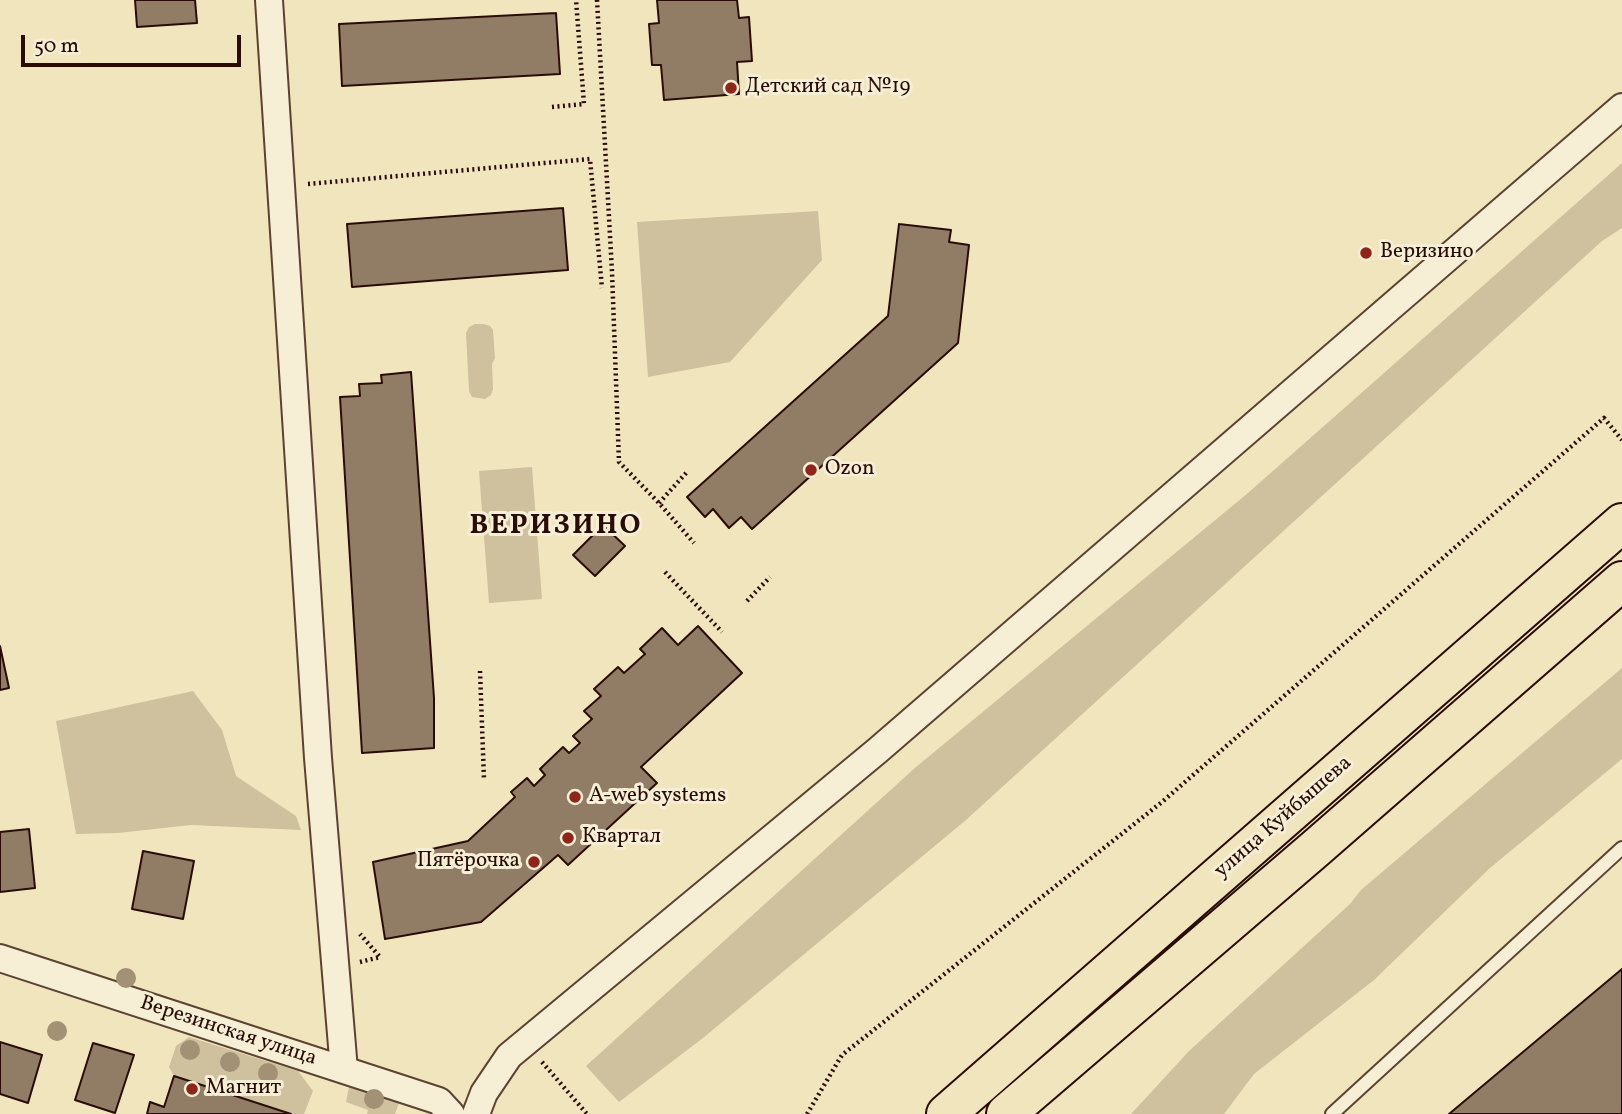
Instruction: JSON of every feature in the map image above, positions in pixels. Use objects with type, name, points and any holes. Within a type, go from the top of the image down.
[{"type":"highway","name":"улица Куйбышева","points":[[946,1114],[1622,523]]},
{"type":"highway","name":"улица Куйбышева","points":[[1006,1114],[1622,581]]},
{"type":"street","points":[[269,0],[318,758],[344,1070]]},
{"type":"street","points":[[476,1114],[484,1093],[509,1056],[877,751],[1622,107]]},
{"type":"street","name":"Верезинская улица","points":[[0,958],[439,1101],[451,1114]]},
{"type":"lane","points":[[1332,1114],[1622,848]]},
{"type":"path","points":[[552,107],[584,104],[576,0]]},
{"type":"path","points":[[597,0],[619,462],[694,543]]},
{"type":"path","points":[[281,186],[590,159],[601,288]]},
{"type":"path","points":[[600,273],[612,272]]},
{"type":"path","points":[[807,1114],[842,1055],[1162,802],[1604,418],[1622,440]]},
{"type":"path","points":[[659,503],[687,472]]},
{"type":"path","points":[[665,572],[722,632]]},
{"type":"path","points":[[747,601],[770,577]]},
{"type":"path","points":[[480,671],[484,779]]},
{"type":"path","points":[[361,962],[380,957]]},
{"type":"path","points":[[525,1043],[587,1114]]},
{"type":"shaded area","points":[[1622,163],[1622,228],[1602,241],[966,820],[703,1038],[619,1102],[586,1066],[916,767],[1248,493]]},
{"type":"shaded area","points":[[818,211],[822,260],[730,362],[648,377],[637,222]]},
{"type":"shaded area","points":[[475,324],[490,326],[493,330],[493,389],[491,395],[485,399],[472,397],[469,391],[466,333],[469,327]]},
{"type":"shaded area","points":[[532,467],[542,599],[489,603],[479,471]]},
{"type":"shaded area","points":[[1622,668],[1622,759],[1490,868],[1374,980],[1254,1074],[1224,1114],[1131,1114],[1189,1051],[1350,904],[1361,890]]},
{"type":"shaded area","points":[[193,691],[222,730],[236,776],[296,816],[301,830],[191,825],[118,833],[76,834],[56,721]]},
{"type":"shaded area","points":[[189,1037],[298,1071],[313,1091],[304,1114],[291,1114],[174,1076],[169,1067],[176,1046]]},
{"type":"shaded area","points":[[349,1087],[399,1103],[395,1114],[367,1114],[368,1110],[346,1102]]},
{"type":"building","points":[[135,0],[195,0],[197,23],[137,27]]},
{"type":"building","points":[[657,0],[737,0],[739,18],[749,17],[752,61],[737,62],[739,94],[664,100],[661,65],[652,65],[649,24],[659,23]]},
{"type":"building","points":[[556,13],[560,74],[342,86],[339,24]]},
{"type":"building","points":[[563,208],[568,270],[352,287],[347,224]]},
{"type":"building","points":[[899,224],[951,230],[949,242],[969,245],[958,343],[752,529],[741,517],[729,528],[713,509],[705,517],[687,497],[888,316]]},
{"type":"building","points":[[411,372],[434,698],[434,748],[362,753],[340,397],[360,396],[359,384],[382,383],[381,375]]},
{"type":"building","points":[[603,525],[625,546],[595,576],[573,555]]},
{"type":"building","points":[[698,626],[742,673],[641,767],[657,783],[568,865],[558,855],[481,922],[385,939],[373,862],[468,841],[515,797],[511,792],[527,778],[534,786],[545,775],[540,769],[563,747],[569,753],[580,743],[573,736],[592,719],[584,711],[601,696],[594,689],[618,667],[624,673],[645,654],[640,649],[662,628],[678,645]]},
{"type":"building","points":[[0,646],[9,688],[0,690]]},
{"type":"building","points":[[29,829],[35,888],[0,892],[0,832]]},
{"type":"building","points":[[143,851],[194,861],[183,919],[132,909]]},
{"type":"building","points":[[1622,969],[1622,1114],[1449,1114]]},
{"type":"building","points":[[0,1042],[42,1055],[28,1103],[0,1094]]},
{"type":"building","points":[[93,1043],[134,1055],[115,1113],[75,1100]]},
{"type":"building","name":"Магнит","points":[[174,1076],[291,1114],[147,1114],[150,1102],[164,1107]]},
{"type":"place","name":"Детский сад №19","points":[[731,88]]},
{"type":"place","name":"Веризино","points":[[1366,253]]},
{"type":"place","name":"Ozon","points":[[811,470]]},
{"type":"place","name":"A-web systems","points":[[575,797]]},
{"type":"place","name":"Квартал","points":[[568,838]]},
{"type":"place","name":"Пятёрочка","points":[[534,862]]},
{"type":"place","name":"Магнит","points":[[192,1089]]},
{"type":"district","name":"ВЕРИЗИНО","points":[[556,528]]}]
